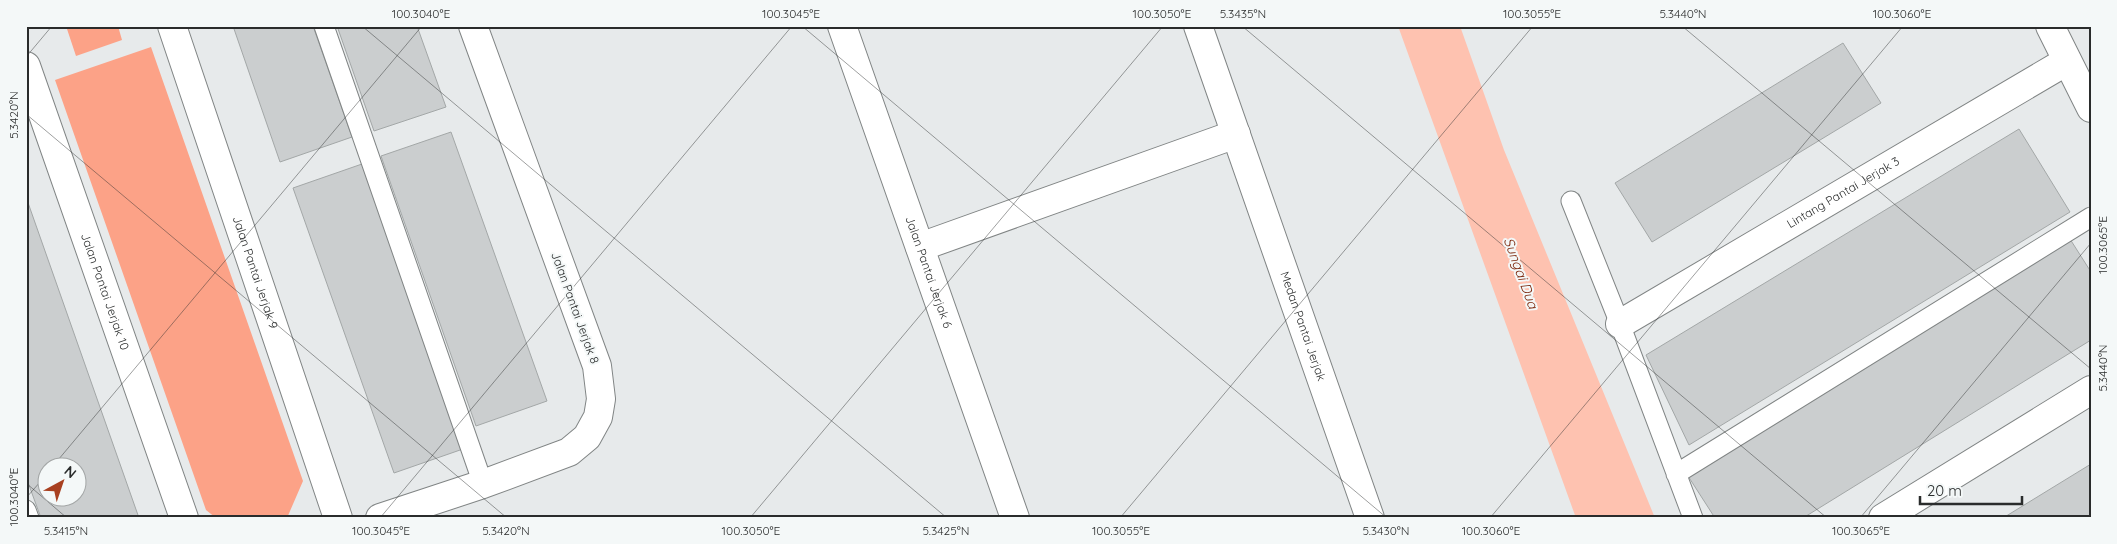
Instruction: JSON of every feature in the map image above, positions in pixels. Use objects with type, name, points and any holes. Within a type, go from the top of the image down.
[{"type":"street","name":"Jalan Pantai Jerjak 9","points":[[172,26],[338,518]]},
{"type":"street","name":"Jalan Pantai Jerjak 8","points":[[380,518],[483,484],[569,452],[587,436],[598,417],[601,400],[597,366],[472,26]]},
{"type":"street","name":"Jalan Pantai Jerjak 6","points":[[842,26],[1015,518]]},
{"type":"street","name":"Medan Pantai Jerjak","points":[[1198,26],[1370,518]]},
{"type":"street","points":[[2050,26],[2091,108]]},
{"type":"street","name":"Lintang Pantai Jerjak 3","points":[[1620,324],[2067,61]]},
{"type":"street","name":"Jalan Pantai Jerjak 10","points":[[26,66],[184,518]]},
{"type":"street","points":[[920,247],[1236,134]]},
{"type":"street","points":[[1883,518],[2091,390]]},
{"type":"lane","points":[[324,26],[483,484]]},
{"type":"lane","points":[[1571,201],[1620,324],[1693,518]]},
{"type":"lane","points":[[1676,474],[2091,217]]},
{"type":"lane","points":[[26,510],[29,518]]},
{"type":"shaded area","points":[[66,26],[118,26],[122,40],[76,56]]},
{"type":"shaded area","points":[[151,47],[303,481],[287,518],[216,518],[206,510],[55,80]]},
{"type":"water","name":"Sungai Dua","points":[[1398,26],[1460,26],[1504,150],[1655,518],[1576,518]]},
{"type":"building","points":[[233,26],[313,26],[352,137],[280,162]]},
{"type":"building","points":[[337,26],[417,26],[446,107],[374,131]]},
{"type":"building","points":[[1843,43],[1881,103],[1652,242],[1615,183]]},
{"type":"building","points":[[2019,129],[2070,212],[1689,445],[1646,355]]},
{"type":"building","points":[[451,132],[547,401],[476,426],[381,156]]},
{"type":"building","points":[[362,164],[463,449],[394,473],[293,188]]},
{"type":"building","points":[[26,197],[139,518],[41,518],[26,477]]},
{"type":"building","points":[[2070,239],[2091,272],[2091,340],[1803,518],[1715,518],[1688,476]]},
{"type":"building","points":[[2091,464],[2091,518],[2003,518]]}]
